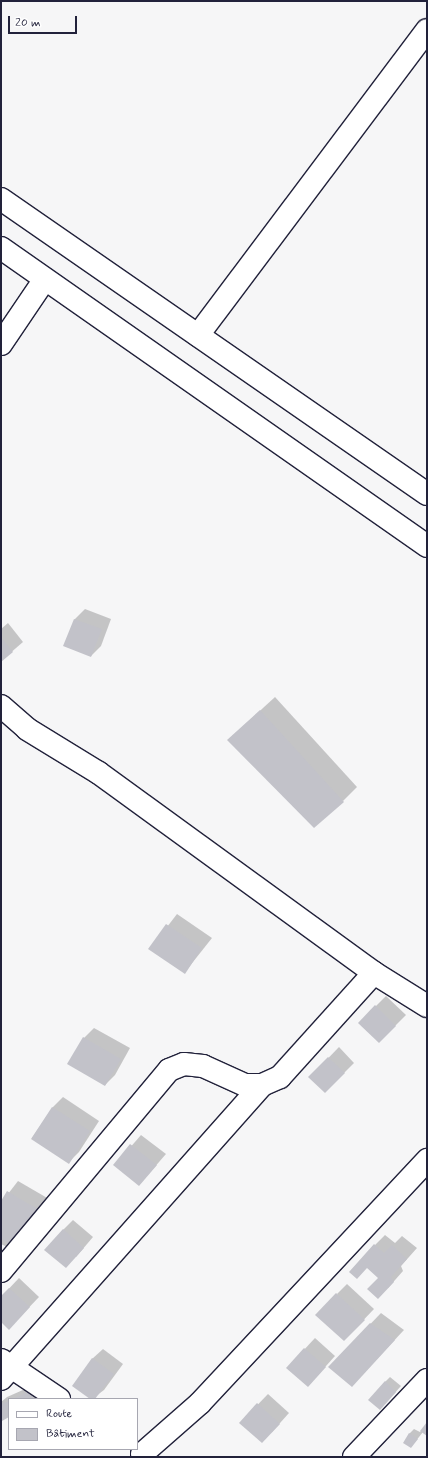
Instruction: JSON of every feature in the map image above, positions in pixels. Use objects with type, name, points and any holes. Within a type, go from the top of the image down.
[{"type":"street","points":[[198,335],[427,30]]},
{"type":"street","points":[[1,199],[427,494]]},
{"type":"street","points":[[1,248],[427,546]]},
{"type":"street","points":[[1,344],[45,279]]},
{"type":"street","points":[[1,706],[27,729],[99,773],[374,973],[427,1006]]},
{"type":"street","points":[[1,1271],[169,1070],[184,1064],[203,1066],[245,1084],[262,1084],[280,1078],[297,1061],[374,973]]},
{"type":"street","points":[[57,1398],[4,1369],[262,1084]]},
{"type":"street","points":[[141,1453],[200,1403],[427,1160]]},
{"type":"street","points":[[354,1457],[427,1380]]},
{"type":"building","points":[[74,619],[102,629],[91,657],[63,646]]},
{"type":"building","points":[[1,637],[13,652],[1,662]]},
{"type":"building","points":[[260,710],[344,802],[314,828],[227,740]]},
{"type":"building","points":[[166,924],[202,948],[185,974],[148,949]]},
{"type":"building","points":[[375,1005],[396,1026],[379,1043],[358,1023]]},
{"type":"building","points":[[83,1037],[121,1059],[105,1086],[67,1064]]},
{"type":"building","points":[[328,1057],[345,1073],[325,1093],[308,1077]]},
{"type":"building","points":[[52,1107],[90,1131],[69,1164],[31,1139]]},
{"type":"building","points":[[130,1144],[157,1165],[139,1186],[113,1165]]},
{"type":"building","points":[[7,1191],[39,1210],[16,1248],[1,1239],[1,1201]]},
{"type":"building","points":[[63,1229],[84,1248],[66,1268],[44,1250]]},
{"type":"building","points":[[374,1244],[384,1253],[392,1245],[407,1259],[391,1277],[394,1282],[378,1299],[367,1289],[378,1278],[367,1268],[357,1279],[349,1272]]},
{"type":"building","points":[[9,1288],[30,1307],[9,1330],[1,1322],[1,1296]]},
{"type":"building","points":[[336,1293],[365,1320],[344,1341],[315,1315]]},
{"type":"building","points":[[370,1323],[395,1340],[352,1387],[328,1367]]},
{"type":"building","points":[[304,1348],[326,1367],[308,1387],[286,1368]]},
{"type":"building","points":[[92,1358],[114,1374],[96,1398],[89,1398],[72,1386]]},
{"type":"building","points":[[385,1381],[396,1392],[380,1410],[368,1400]]},
{"type":"building","points":[[30,1391],[34,1398],[15,1398]]},
{"type":"building","points":[[8,1401],[8,1418],[2,1421],[1,1404]]},
{"type":"building","points":[[257,1403],[280,1424],[262,1443],[239,1423]]},
{"type":"building","points":[[427,1422],[427,1436],[420,1431]]},
{"type":"building","points":[[409,1433],[418,1439],[411,1448],[403,1443]]}]
